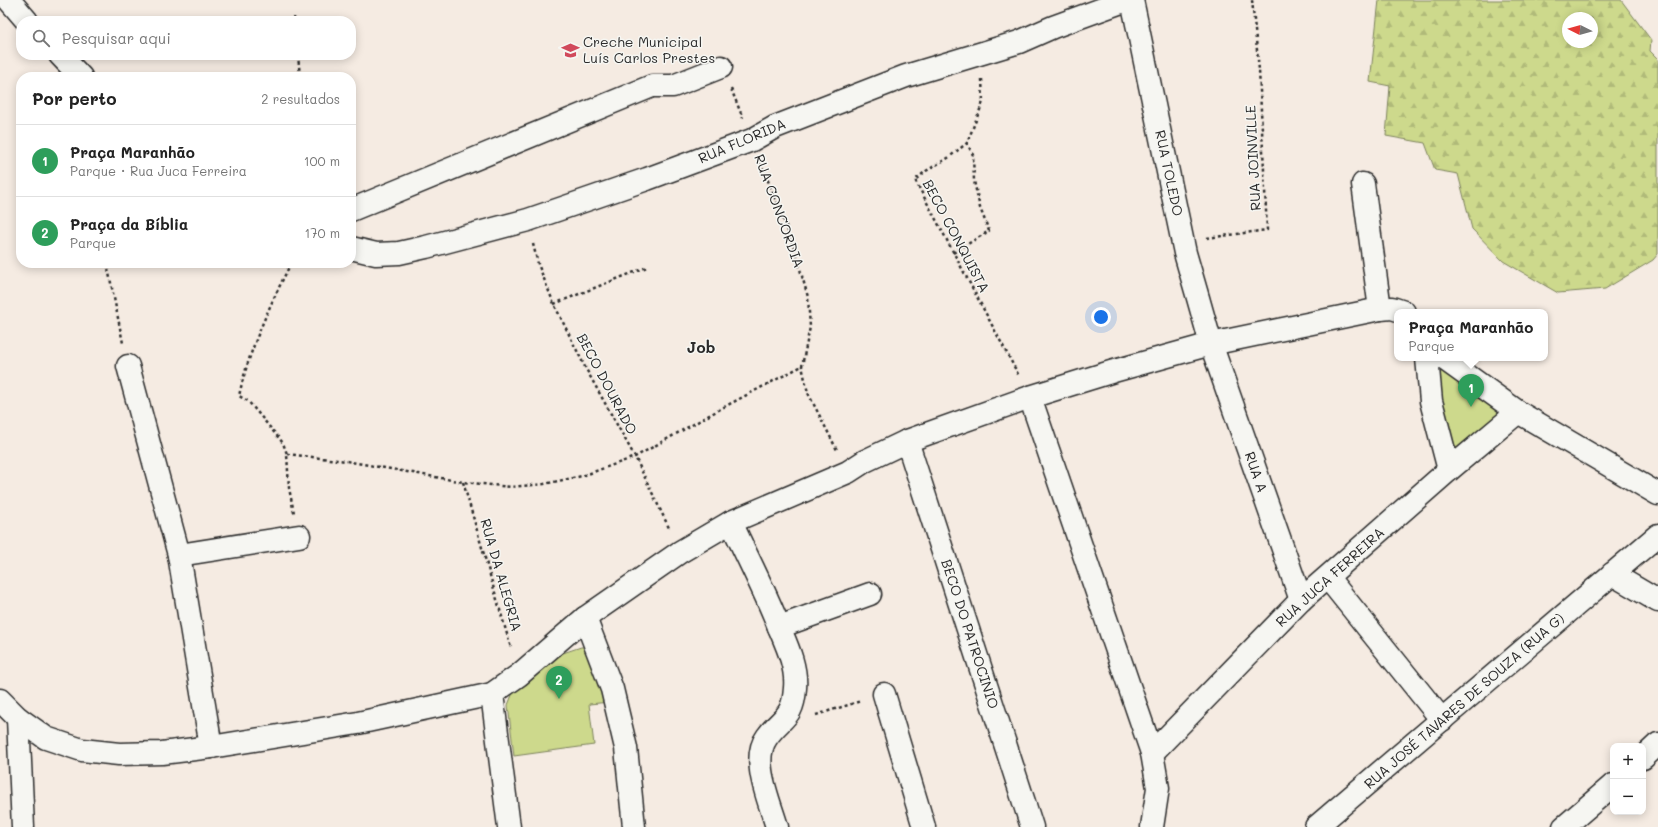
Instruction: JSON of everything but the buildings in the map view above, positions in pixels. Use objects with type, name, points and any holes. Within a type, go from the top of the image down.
[{"type":"street","points":[[8,0],[22,16]]},
{"type":"street","name":"RUA FLORIDA","points":[[356,249],[376,254],[399,253],[528,220],[647,179],[752,140],[775,127],[906,76],[1019,42],[1053,27],[1127,0]]},
{"type":"street","name":"RUA TOLEDO","points":[[1132,0],[1183,241],[1211,344]]},
{"type":"street","points":[[65,60],[76,72]]},
{"type":"street","points":[[356,208],[652,86],[673,86],[721,67]]},
{"type":"street","points":[[1363,184],[1380,308]]},
{"type":"street","points":[[0,700],[18,718],[46,738],[82,750],[119,754],[162,752],[211,747],[358,723],[492,694],[519,675],[585,618],[680,552],[731,522],[848,472],[865,461],[908,442],[1030,397],[1211,344],[1380,308],[1395,309]]},
{"type":"street","name":"RUA A","points":[[1211,344],[1301,600]]},
{"type":"street","points":[[1427,361],[1431,401],[1449,470]]},
{"type":"street","points":[[1447,361],[1518,412],[1658,494]]},
{"type":"street","points":[[128,366],[179,555],[211,747]]},
{"type":"street","points":[[1030,397],[1152,753],[1158,788],[1152,827]]},
{"type":"street","name":"RUA JUCA FERREIRA","points":[[1152,753],[1301,600],[1328,578],[1449,470],[1518,412]]},
{"type":"street","name":"BECO DO PATROCINIO","points":[[908,442],[1032,827]]},
{"type":"street","points":[[731,522],[779,626],[794,668],[795,687],[792,706],[788,716],[767,737],[762,748],[760,769],[777,827]]},
{"type":"street","name":"RUA JOSÉ TAVARES DE SOUZA (RUA G)","points":[[1316,827],[1658,535]]},
{"type":"street","points":[[179,555],[299,536]]},
{"type":"street","points":[[1612,574],[1658,601]]},
{"type":"street","points":[[1328,578],[1442,720]]},
{"type":"street","points":[[779,626],[870,594]]},
{"type":"street","points":[[585,618],[612,689],[616,704],[626,748],[634,827]]},
{"type":"street","points":[[492,694],[509,827]]},
{"type":"street","points":[[884,694],[924,827]]},
{"type":"street","points":[[18,718],[23,827]]},
{"type":"street","points":[[1646,755],[1658,744]]},
{"type":"street","points":[[1564,827],[1610,788]]},
{"type":"path","name":"RUA JOINVILLE","points":[[1183,241],[1267,230],[1259,70],[1252,0]]},
{"type":"path","name":"BECO CONQUISTA","points":[[974,56],[982,74],[983,102],[967,142],[948,158],[914,180],[1030,397]]},
{"type":"path","points":[[298,60],[300,72]]},
{"type":"path","name":"RUA CONCORDIA","points":[[721,67],[792,241],[808,297],[810,327],[802,366],[808,393],[848,472]]},
{"type":"path","points":[[953,253],[989,231],[980,208],[974,181],[973,155],[967,142]]},
{"type":"path","name":"BECO DOURADO","points":[[528,220],[538,264],[554,304],[586,369],[635,457],[680,552]]},
{"type":"path","points":[[554,304],[647,267]]},
{"type":"path","points":[[108,268],[128,366]]},
{"type":"path","points":[[289,268],[262,326],[244,372],[238,396],[248,401],[283,443],[288,454],[289,488],[299,536]]},
{"type":"path","points":[[288,454],[346,461],[463,482],[511,487],[544,484],[582,476],[635,457],[722,408],[802,366]]},
{"type":"path","name":"RUA DA ALEGRIA","points":[[463,482],[519,675]]},
{"type":"path","points":[[788,716],[807,718],[884,694]]},
{"type":"green space","points":[[1379,0],[1621,0],[1651,40],[1650,51],[1658,59],[1658,254],[1653,260],[1605,289],[1558,293],[1503,261],[1472,229],[1458,174],[1435,170],[1425,143],[1386,136],[1390,86],[1370,82]]},
{"type":"green space","points":[[1429,361],[1433,361],[1518,412],[1449,470]]},
{"type":"green space","points":[[581,647],[588,647],[610,702],[589,704],[594,745],[514,756],[508,705],[514,690],[563,653]]},
{"type":"place","name":"Creche Municipal Luís Carlos Prestes","points":[[570,50]]},
{"type":"place","name":"Praça Maranhão","points":[[1471,407]]},
{"type":"place","name":"Praça da Bíblia","points":[[559,699]]},
{"type":"district","name":"Job","points":[[701,348]]}]
